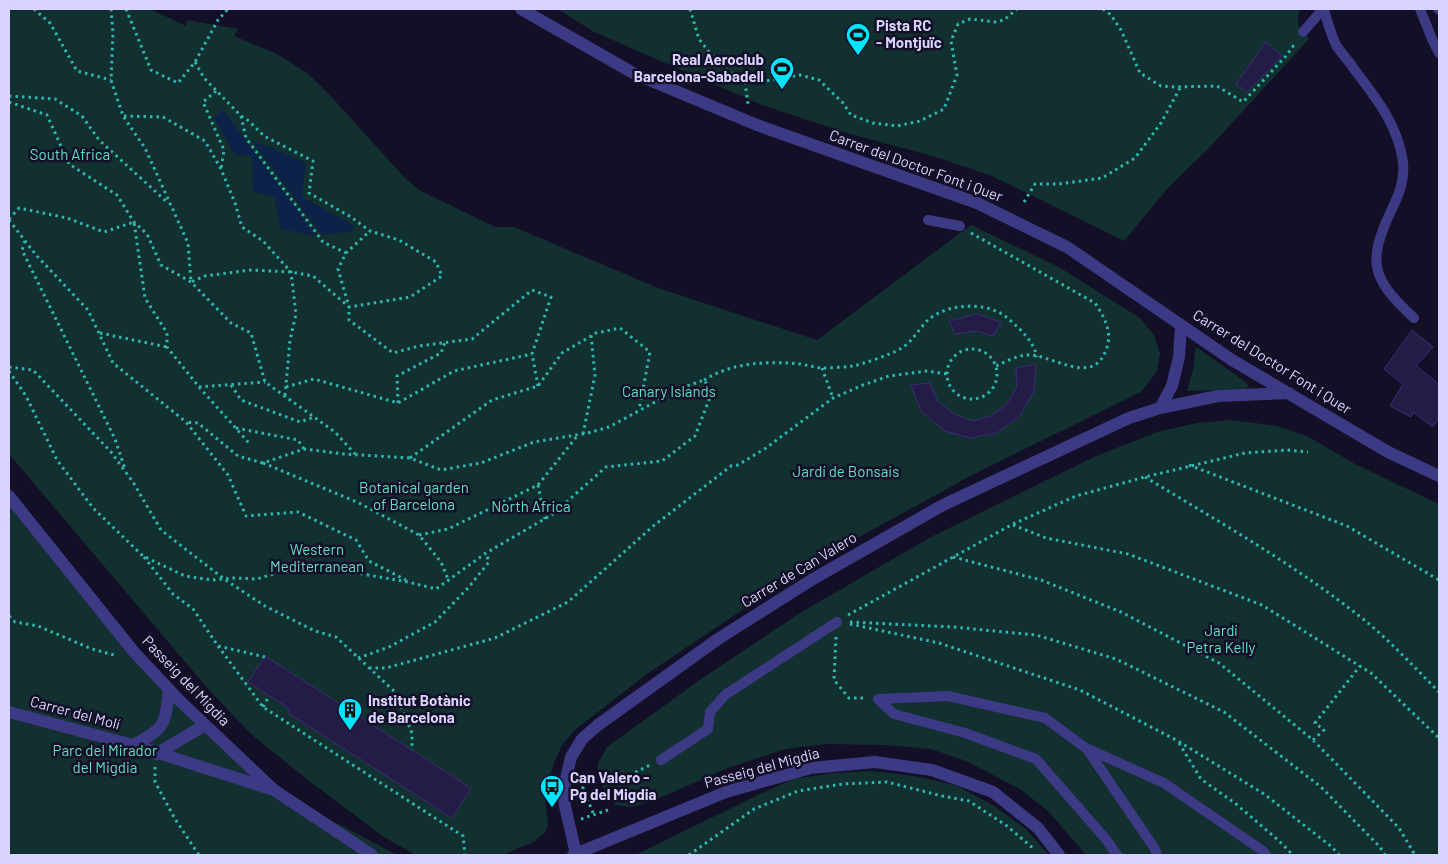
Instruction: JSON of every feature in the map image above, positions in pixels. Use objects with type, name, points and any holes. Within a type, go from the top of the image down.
[{"type":"street","name":"Carrer del Doctor Font i Quer","points":[[521,9],[635,74],[757,125],[984,207],[1067,247],[1232,360],[1388,452],[1439,476]]},
{"type":"street","points":[[1160,408],[1172,386],[1179,358],[1181,326]]},
{"type":"street","name":"Carrer de Can Valero","points":[[575,854],[564,795],[571,757],[582,739],[598,725],[718,640],[813,579],[934,510],[1130,418],[1160,408],[1218,396],[1289,393]]},
{"type":"street","name":"Passeig del Migdia","points":[[9,496],[134,652],[205,725],[274,790],[372,855]]},
{"type":"street","name":"Carrer del Molí","points":[[138,747],[162,725],[166,714],[169,689]]},
{"type":"street","name":"Carrer del Molí","points":[[9,712],[138,747],[274,790]]},
{"type":"street","points":[[156,754],[205,725]]},
{"type":"street","name":"Passeig del Migdia","points":[[575,854],[726,792],[811,768],[875,762],[932,770],[993,792],[1038,828],[1058,855]]},
{"type":"lane","points":[[1303,32],[1323,9],[1337,45],[1385,110],[1400,144],[1404,180],[1380,239],[1376,268],[1381,282],[1394,300],[1414,318]]},
{"type":"lane","points":[[1420,9],[1432,40],[1439,52]]},
{"type":"lane","points":[[928,220],[960,226]]},
{"type":"lane","points":[[661,760],[708,729],[710,712],[725,695],[837,622]]},
{"type":"lane","points":[[878,699],[948,696],[1045,718],[1087,749],[1164,783],[1263,851],[1266,855]]},
{"type":"lane","points":[[878,699],[894,714],[966,733],[1036,759],[1105,838],[1117,855]]},
{"type":"lane","points":[[1087,749],[1157,855]]},
{"type":"path","points":[[34,9],[50,24],[77,71],[111,80]]},
{"type":"path","points":[[111,9],[113,33],[111,80],[123,116],[145,148],[188,243],[191,282]]},
{"type":"path","points":[[126,9],[152,70],[178,83],[195,62],[218,20],[228,9]]},
{"type":"path","points":[[690,9],[699,39],[708,51],[724,68],[745,82],[760,82],[800,76],[819,80],[843,103],[851,115],[873,123],[897,126],[920,121],[944,109],[957,75],[951,41],[958,24],[970,19],[994,22],[1004,20],[1017,9]]},
{"type":"path","points":[[1103,9],[1112,15],[1121,30],[1140,73],[1161,86],[1218,86],[1243,102],[1286,56]]},
{"type":"path","points":[[195,62],[204,78],[216,91],[264,136],[313,161],[309,193],[351,217],[370,231],[399,240],[436,262],[442,276],[410,297],[348,307]]},
{"type":"path","points":[[745,82],[748,104]]},
{"type":"path","points":[[1024,202],[1035,184],[1059,184],[1102,178],[1135,158],[1161,123],[1180,87]]},
{"type":"path","points":[[216,91],[203,102],[224,150],[220,170]]},
{"type":"path","points":[[9,96],[55,99],[82,116],[99,140],[170,205]]},
{"type":"path","points":[[9,102],[47,115],[69,164],[117,195],[134,222],[147,234],[161,265],[191,282],[231,322],[251,333],[266,382],[335,432],[355,454]]},
{"type":"path","points":[[123,116],[163,117],[205,141],[235,204],[242,227],[263,241],[292,272],[296,314],[290,340],[285,396]]},
{"type":"path","points":[[241,116],[246,138],[323,242],[346,253]]},
{"type":"path","points":[[134,222],[104,232],[67,218],[19,208],[9,220],[36,255],[88,310],[113,363],[186,422],[228,475],[246,516],[298,512],[356,540],[369,561],[408,582]]},
{"type":"path","points":[[134,222],[145,298],[166,333],[168,347],[199,387],[249,443]]},
{"type":"path","points":[[960,226],[1095,303],[1103,315],[1109,331],[1108,345],[1104,356],[1098,363],[1088,367],[1064,366],[1047,358],[1026,355],[996,366]]},
{"type":"path","points":[[370,231],[346,253],[338,269],[348,307],[349,320],[393,353],[446,342],[472,339],[532,290],[551,296],[532,354],[538,386]]},
{"type":"path","points":[[26,241],[22,250],[115,439],[127,474]]},
{"type":"path","points":[[191,282],[204,276],[251,270],[292,272],[313,276],[348,307]]},
{"type":"path","points":[[263,463],[304,449],[410,458],[441,470],[481,463],[534,442],[583,434],[609,427],[679,390],[704,380],[717,371],[750,363],[777,362],[822,368],[854,366],[901,349],[929,319],[957,307],[967,306],[989,309],[1008,318],[1025,334],[1034,346],[1037,357]]},
{"type":"path","points":[[410,458],[492,400],[538,386],[562,353],[596,332],[620,328],[650,352],[639,410]]},
{"type":"path","points":[[99,333],[168,347]]},
{"type":"path","points":[[583,434],[595,375],[591,335]]},
{"type":"path","points":[[398,403],[397,376],[441,353],[446,342]]},
{"type":"path","points":[[970,348],[984,352],[991,357],[996,366],[997,376],[996,384],[987,395],[975,400],[967,399],[953,392],[947,380],[947,374],[947,368],[953,357],[959,352],[970,348]]},
{"type":"path","points":[[286,386],[314,379],[398,403],[454,371],[532,354]]},
{"type":"path","points":[[822,368],[833,398]]},
{"type":"path","points":[[9,369],[34,370],[111,452],[127,474],[161,530],[224,579],[265,606],[315,631],[336,637],[394,691],[412,733],[412,750]]},
{"type":"path","points":[[9,369],[26,396],[57,460],[93,508],[143,556],[173,594],[193,609],[263,707],[463,836],[465,855]]},
{"type":"path","points":[[369,668],[386,668],[495,638],[568,602],[652,527],[699,490],[731,466],[738,465],[766,448],[833,398],[889,376],[926,372],[947,374]]},
{"type":"path","points":[[143,556],[185,576],[212,580],[257,579],[283,571],[323,567],[408,582],[436,589],[486,553],[545,519],[570,500],[606,467],[662,461],[695,436],[712,392],[704,380]]},
{"type":"path","points":[[199,387],[266,382]]},
{"type":"path","points":[[231,385],[242,400],[300,422],[314,417]]},
{"type":"path","points":[[186,422],[198,423],[238,456],[263,463],[358,503],[419,535],[441,562],[448,579]]},
{"type":"path","points":[[236,428],[298,440],[304,449]]},
{"type":"path","points":[[419,535],[448,529],[538,485],[578,435]]},
{"type":"path","points":[[837,622],[1012,524],[1076,496],[1189,465],[1245,453],[1287,450],[1308,452]]},
{"type":"path","points":[[1189,465],[1348,526],[1439,580]]},
{"type":"path","points":[[1145,477],[1250,540],[1300,573],[1369,624],[1439,692]]},
{"type":"path","points":[[538,485],[545,519]]},
{"type":"path","points":[[1012,524],[1046,538],[1128,554],[1262,605],[1371,673],[1439,738]]},
{"type":"path","points":[[358,658],[389,647],[435,622],[468,588],[489,562],[486,553]]},
{"type":"path","points":[[953,557],[1041,580],[1121,612],[1219,663],[1314,740],[1399,828],[1415,855]]},
{"type":"path","points":[[9,616],[15,622],[38,626],[92,650],[114,655]]},
{"type":"path","points":[[837,622],[834,680],[848,698],[878,699]]},
{"type":"path","points":[[837,622],[939,643],[1080,690],[1178,741],[1264,794],[1332,847],[1339,855]]},
{"type":"path","points":[[837,622],[953,627],[1036,635],[1116,659],[1224,712],[1321,787],[1380,847],[1385,855]]},
{"type":"path","points":[[218,646],[264,657]]},
{"type":"path","points":[[1314,740],[1324,730],[1315,723],[1360,666]]},
{"type":"path","points":[[263,707],[269,696]]},
{"type":"path","points":[[1178,741],[1201,779],[1236,804],[1293,855]]},
{"type":"path","points":[[156,754],[155,782],[175,820],[199,855]]},
{"type":"path","points":[[612,784],[661,760]]},
{"type":"path","points":[[582,775],[583,789],[594,815]]},
{"type":"path","points":[[689,855],[754,809],[798,791],[844,784],[887,782],[942,796],[969,800],[1007,826],[1038,852]]},
{"type":"path","points":[[577,820],[612,809]]},
{"type":"green space","name":"Botanical garden of Barcelona","points":[[9,9],[150,9],[186,26],[187,20],[238,29],[234,36],[277,54],[307,73],[327,92],[404,177],[419,190],[495,227],[514,227],[658,288],[817,340],[971,225],[1059,267],[1140,318],[1154,335],[1160,353],[1157,371],[1141,392],[976,473],[814,562],[647,674],[576,729],[562,745],[553,766],[545,797],[548,824],[546,831],[534,842],[505,855],[416,855],[384,837],[251,734],[209,690],[9,454]]},
{"type":"green space","points":[[558,9],[1299,9],[1298,25],[1309,39],[1210,147],[1168,188],[1124,241],[992,176],[933,156],[850,134],[762,105],[594,32]]},
{"type":"green space","points":[[1198,348],[1247,383],[1248,387],[1245,389],[1187,391],[1194,366],[1195,349]]},
{"type":"green space","name":"Jardí Petra Kelly","points":[[1230,420],[1277,426],[1307,436],[1355,464],[1439,504],[1439,855],[1086,855],[1049,812],[1020,789],[966,761],[931,749],[885,745],[826,744],[785,749],[728,768],[655,800],[631,807],[615,805],[598,780],[598,763],[607,747],[701,679],[800,613],[931,537],[1094,457],[1157,432],[1197,423]]},
{"type":"green space","name":"Parc del Mirador del Migdia","points":[[9,496],[134,652],[274,790],[397,855],[9,855]]},
{"type":"green space","points":[[872,771],[915,776],[955,785],[993,805],[1026,829],[1049,855],[635,855],[794,779],[833,773]]},
{"type":"water","points":[[223,110],[317,236],[281,229],[274,197],[253,191],[252,156],[235,155],[214,117]]},
{"type":"water","points":[[252,141],[306,163],[302,197],[353,225],[353,231],[322,235]]},
{"type":"building","points":[[1266,42],[1282,56],[1247,92],[1236,84]]},
{"type":"building","points":[[977,314],[1001,322],[993,336],[976,331],[955,334],[949,321]]},
{"type":"building","points":[[1412,330],[1433,347],[1416,366],[1439,384],[1439,418],[1433,427],[1413,412],[1411,417],[1390,406],[1403,384],[1384,369]]},
{"type":"building","points":[[1036,364],[1034,391],[1019,417],[997,433],[970,438],[945,431],[921,411],[911,385],[930,383],[938,402],[956,415],[973,421],[991,416],[1006,405],[1017,387],[1016,368]]},
{"type":"building","name":"Institut Botànic de Barcelona","points":[[265,656],[471,788],[452,818],[288,713],[290,709],[248,682]]},
{"type":"place","name":"Pista RC - Montjuïc","points":[[858,56]]},
{"type":"place","name":"Real Aeroclub Barcelona-Sabadell","points":[[782,90]]},
{"type":"place","name":"Institut Botànic de Barcelona","points":[[350,731]]},
{"type":"place","name":"Can Valero - Pg del Migdia","points":[[552,808]]},
{"type":"park label","name":"South Africa","points":[[70,155]]},
{"type":"park label","name":"Canary Islands","points":[[669,392]]},
{"type":"park label","name":"Jardí de Bonsais","points":[[846,472]]},
{"type":"park label","name":"North Africa","points":[[531,507]]},
{"type":"park label","name":"Western Mediterranean","points":[[317,558]]}]
